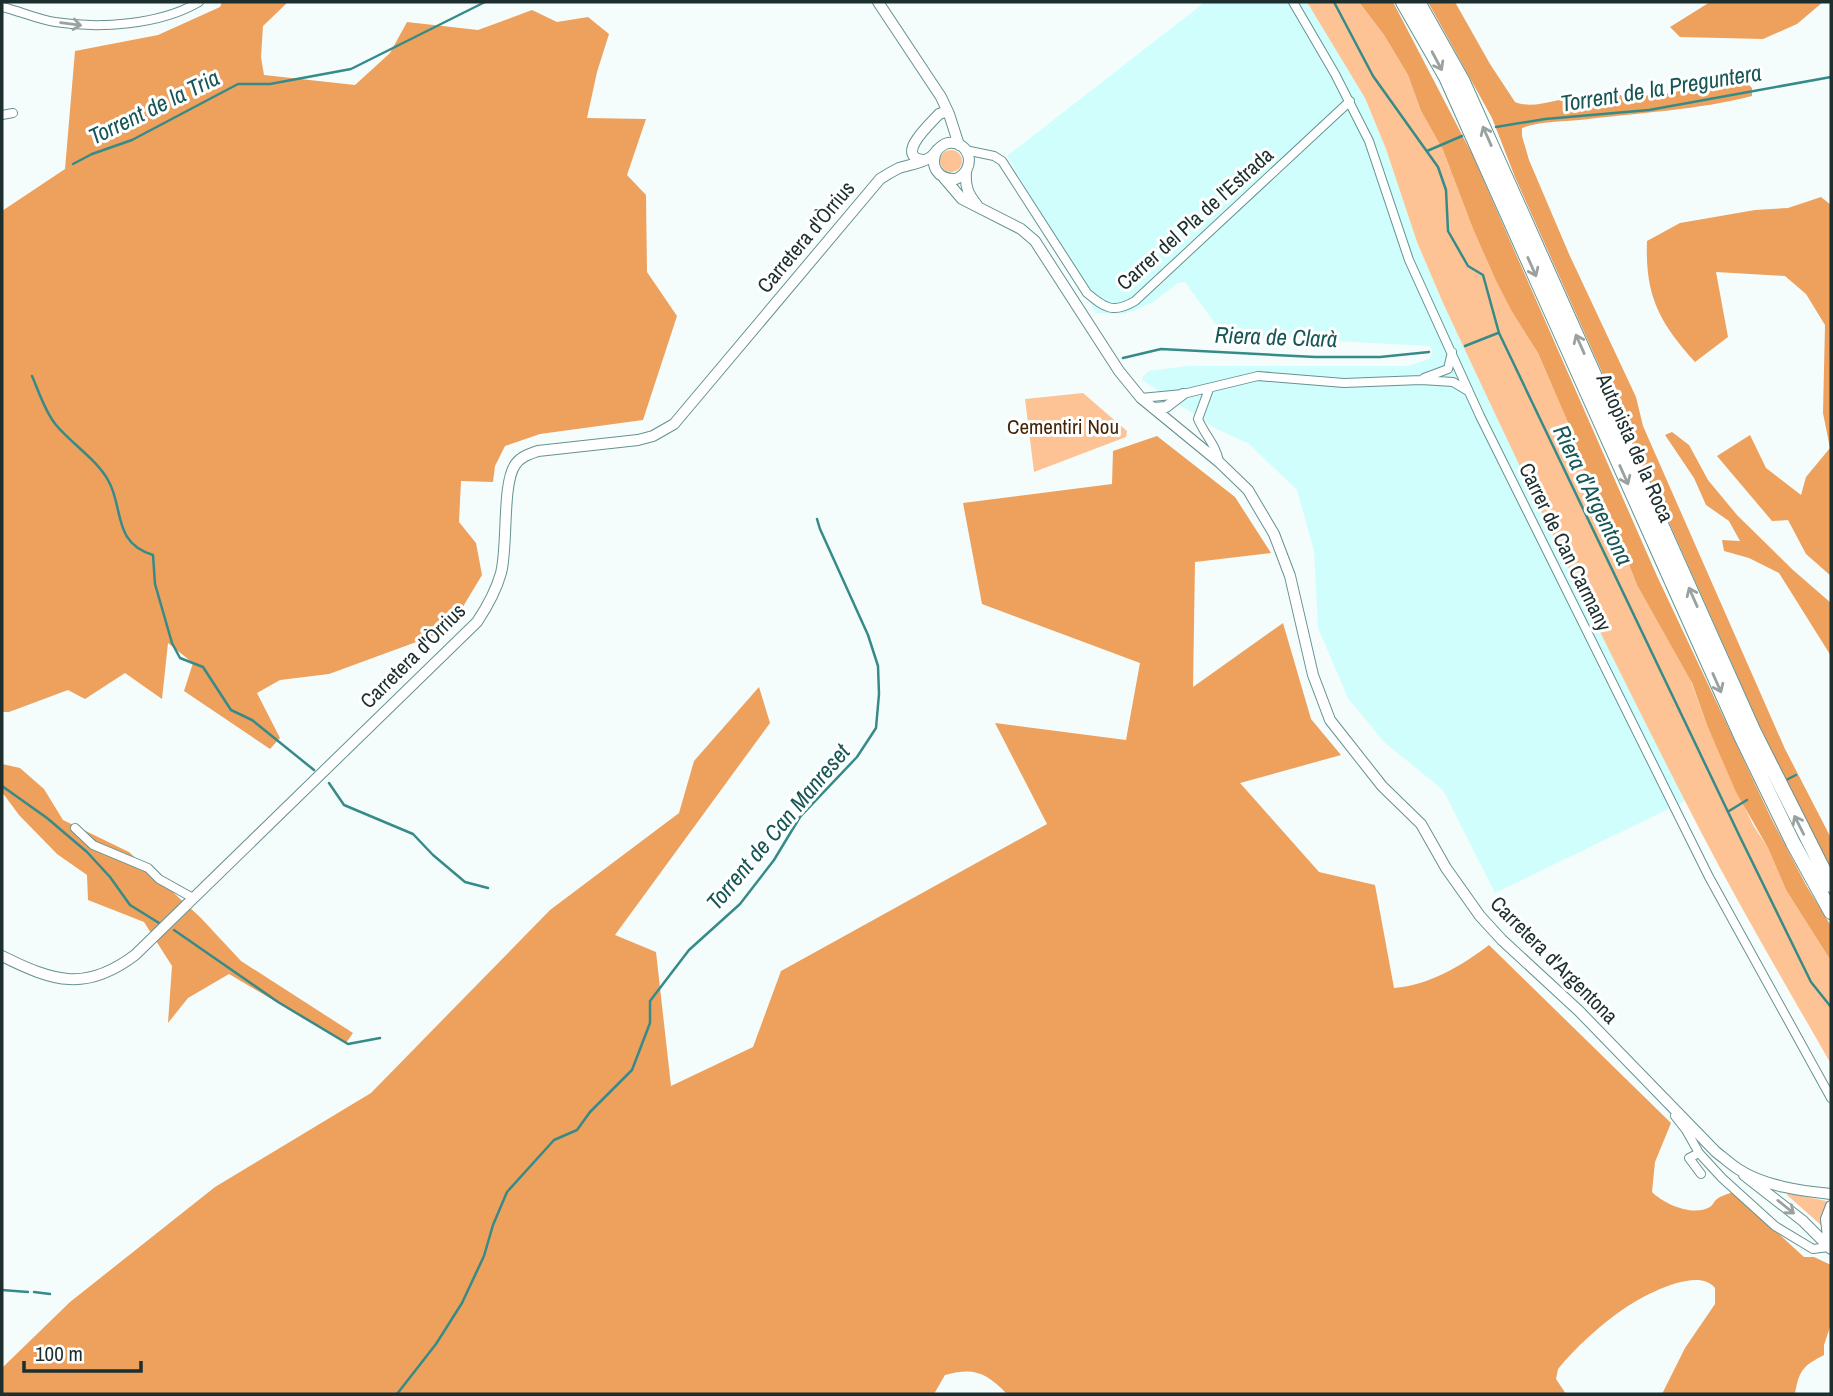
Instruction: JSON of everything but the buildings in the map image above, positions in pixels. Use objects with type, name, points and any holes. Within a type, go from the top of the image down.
[{"type":"highway","name":"Autopista de la Roca","points":[[1402,2],[1446,77],[1741,736],[1793,843],[1831,912]]},
{"type":"highway","name":"Autopista de la Roca","points":[[1418,2],[1463,82],[1754,732],[1791,811],[1831,885]]},
{"type":"street","points":[[3,6],[46,20],[92,26],[141,21],[187,9],[199,2]]},
{"type":"street","points":[[878,2],[941,97],[962,147],[969,155],[968,194],[979,207]]},
{"type":"street","name":"Carrer de Can Carmany","points":[[1293,2],[1350,101],[1369,141],[1409,260],[1469,391],[1710,877],[1831,1098]]},
{"type":"street","name":"Carrer del Pla de l'Estrada","points":[[994,156],[1012,173],[1087,293],[1104,307],[1122,308],[1135,301],[1350,101]]},
{"type":"street","points":[[950,118],[945,112],[939,114],[913,145],[912,153],[920,162],[940,174],[956,179],[981,159],[994,156]]},
{"type":"street","points":[[2,115],[13,113]]},
{"type":"street","points":[[950,118],[933,161],[940,174],[962,199],[979,207]]},
{"type":"street","points":[[940,148],[951,143],[994,156]]},
{"type":"street","name":"Carretera d'Òrrius","points":[[2,957],[49,976],[77,980],[99,977],[111,972],[135,955],[477,622],[491,601],[501,574],[509,484],[515,464],[528,454],[638,440],[653,436],[674,424],[880,180],[896,170],[931,157],[940,148]]},
{"type":"street","name":"Carretera d'Argentona","points":[[979,207],[1021,229],[1035,241],[1119,371],[1141,398],[1219,462],[1248,490],[1274,534],[1290,576],[1313,675],[1330,720],[1382,786],[1421,824],[1446,868],[1480,916],[1502,940],[1570,1002],[1716,1152],[1740,1171],[1797,1190],[1831,1194]]},
{"type":"street","points":[[1421,380],[1448,369],[1452,352]]},
{"type":"street","points":[[1141,398],[1183,394],[1258,376],[1344,383],[1421,380],[1453,382],[1469,391]]},
{"type":"street","points":[[1209,389],[1198,419],[1218,452],[1219,462]]},
{"type":"street","points":[[1153,408],[1166,407],[1183,394]]},
{"type":"street","points":[[75,828],[93,845],[148,868],[159,879],[193,898]]},
{"type":"street","points":[[1664,1098],[1667,1107],[1686,1130],[1699,1153],[1775,1226],[1813,1249],[1830,1248]]},
{"type":"street","points":[[1699,1153],[1689,1158],[1701,1174]]},
{"type":"street","points":[[1740,1171],[1803,1221],[1830,1248]]},
{"type":"street","points":[[1830,1248],[1826,1219],[1831,1206]]},
{"type":"shaded area","points":[[222,2],[288,2],[263,26],[261,57],[264,75],[355,85],[390,53],[407,22],[478,30],[532,10],[557,22],[588,17],[609,34],[587,118],[646,119],[627,175],[646,195],[647,272],[677,316],[643,420],[540,434],[505,446],[495,466],[493,482],[461,481],[459,522],[476,543],[482,575],[449,630],[329,674],[280,680],[257,693],[280,738],[270,749],[184,691],[193,663],[168,643],[162,699],[125,673],[85,699],[68,690],[9,712],[2,712],[2,211],[65,169],[75,51],[158,35],[220,7]]},
{"type":"shaded area","points":[[1205,2],[1307,2],[1339,53],[1365,98],[1386,149],[1417,242],[1443,303],[1685,801],[1495,893],[1443,790],[1384,742],[1348,698],[1318,628],[1314,551],[1297,490],[1249,444],[1217,429],[1142,380],[1149,371],[1187,366],[1408,366],[1429,359],[1433,352],[1430,346],[1235,336],[1219,329],[1185,282],[1178,283],[1153,302],[1136,310],[1124,314],[1096,313],[1007,156]]},
{"type":"shaded area","points":[[1359,2],[1393,2],[1472,154],[1657,576],[1772,820],[1831,926],[1831,961],[1786,890],[1768,848],[1736,792],[1692,683],[1637,585],[1608,511],[1581,465],[1569,425],[1538,353],[1496,281],[1443,150],[1421,111],[1408,75],[1384,35]]},
{"type":"shaded area","points":[[1428,2],[1455,2],[1490,64],[1515,102],[1522,104],[1538,104],[1588,95],[1655,95],[1724,83],[1747,83],[1752,88],[1752,96],[1710,105],[1536,124],[1522,128],[1522,136],[1529,160],[1569,254],[1636,397],[1643,426],[1785,749],[1831,838],[1831,868],[1787,787],[1515,177],[1492,118]]},
{"type":"shaded area","points":[[1710,2],[1823,2],[1797,24],[1763,39],[1680,37],[1670,27]]},
{"type":"shaded area","points":[[1821,197],[1831,205],[1831,576],[1806,554],[1788,520],[1772,521],[1717,456],[1750,435],[1766,468],[1801,495],[1806,477],[1830,448],[1823,413],[1825,325],[1806,294],[1785,276],[1716,272],[1728,337],[1695,362],[1663,321],[1652,293],[1647,260],[1647,241],[1680,223],[1755,210],[1788,208]]},
{"type":"shaded area","points":[[1672,432],[1689,445],[1708,480],[1737,515],[1831,603],[1831,656],[1779,573],[1749,558],[1724,551],[1722,540],[1740,541],[1729,521],[1706,505],[1694,478],[1665,435]]},
{"type":"shaded area","points":[[1157,436],[1235,497],[1271,553],[1195,562],[1193,687],[1283,623],[1311,719],[1341,755],[1240,783],[1319,872],[1375,885],[1394,988],[1432,979],[1489,945],[1671,1123],[1655,1162],[1652,1192],[1671,1205],[1695,1211],[1710,1207],[1718,1198],[1733,1192],[1804,1257],[1814,1257],[1831,1265],[1831,1324],[1824,1345],[1824,1355],[1803,1370],[1795,1394],[1662,1394],[1685,1348],[1715,1304],[1715,1288],[1707,1282],[1696,1280],[1683,1281],[1655,1291],[1622,1310],[1596,1330],[1558,1369],[1556,1379],[1566,1394],[1007,1394],[986,1377],[964,1372],[945,1375],[934,1394],[2,1394],[2,1368],[70,1302],[215,1187],[371,1093],[550,910],[679,813],[694,761],[759,687],[770,723],[615,935],[656,952],[671,1086],[753,1047],[781,971],[1047,824],[995,723],[1126,740],[1140,663],[982,604],[963,503],[1112,484],[1113,451]]},
{"type":"shaded area","points":[[2,764],[20,768],[44,789],[63,820],[129,852],[200,917],[241,961],[353,1033],[346,1043],[229,974],[188,998],[168,1023],[172,966],[144,922],[88,900],[87,875],[57,854],[19,815],[2,792]]},
{"type":"green space","points":[[1307,2],[1359,2],[1384,35],[1408,75],[1421,111],[1443,150],[1496,281],[1538,353],[1569,425],[1581,465],[1608,511],[1637,585],[1690,679],[1707,725],[1786,890],[1831,961],[1831,1064],[1765,949],[1667,767],[1537,503],[1443,303],[1417,242],[1386,149],[1365,98]]},
{"type":"green space","points":[[947,150],[955,150],[962,157],[962,165],[955,172],[947,172],[940,165],[940,157]]},
{"type":"green space","name":"Cementiri Nou","points":[[1083,393],[1127,431],[1126,437],[1034,472],[1025,399]]},
{"type":"green space","points":[[1788,1193],[1831,1202],[1822,1226],[1787,1195]]},
{"type":"waterway","name":"Torrent de la Tria","points":[[73,164],[92,154],[132,140],[238,84],[270,84],[351,69],[485,2]]},
{"type":"waterway","name":"Riera d'Argentona","points":[[1334,2],[1373,76],[1438,167],[1446,190],[1448,231],[1468,266],[1483,275],[1499,333],[1811,982],[1831,1007]]},
{"type":"waterway","name":"Torrent de la Preguntera","points":[[1496,127],[1545,119],[1649,110],[1831,77]]},
{"type":"waterway","points":[[1427,151],[1462,136]]},
{"type":"waterway","name":"Riera de Clarà","points":[[1465,346],[1498,333]]},
{"type":"waterway","name":"Riera de Clarà","points":[[1123,358],[1161,349],[1315,357],[1380,357],[1429,352]]},
{"type":"waterway","points":[[32,376],[52,420],[97,465],[108,480],[121,523],[131,542],[153,555],[155,584],[172,643],[180,658],[203,667],[231,710],[252,720],[314,770]]},
{"type":"waterway","name":"Torrent de Can Manreset","points":[[397,1394],[436,1344],[462,1303],[484,1256],[507,1192],[554,1140],[577,1130],[590,1112],[632,1070],[650,1023],[650,1001],[689,950],[740,904],[774,860],[800,817],[857,757],[876,728],[878,666],[868,635],[817,519]]},
{"type":"waterway","points":[[1784,781],[1796,775]]},
{"type":"waterway","points":[[329,783],[344,805],[413,834],[465,882],[488,888]]},
{"type":"waterway","points":[[2,786],[47,818],[87,852],[110,877],[130,905],[159,923]]},
{"type":"waterway","points":[[1729,811],[1747,800]]},
{"type":"waterway","points":[[174,930],[278,1002],[348,1044],[380,1038]]},
{"type":"waterway","points":[[2,1290],[28,1292]]},
{"type":"waterway","points":[[34,1292],[50,1294]]}]
